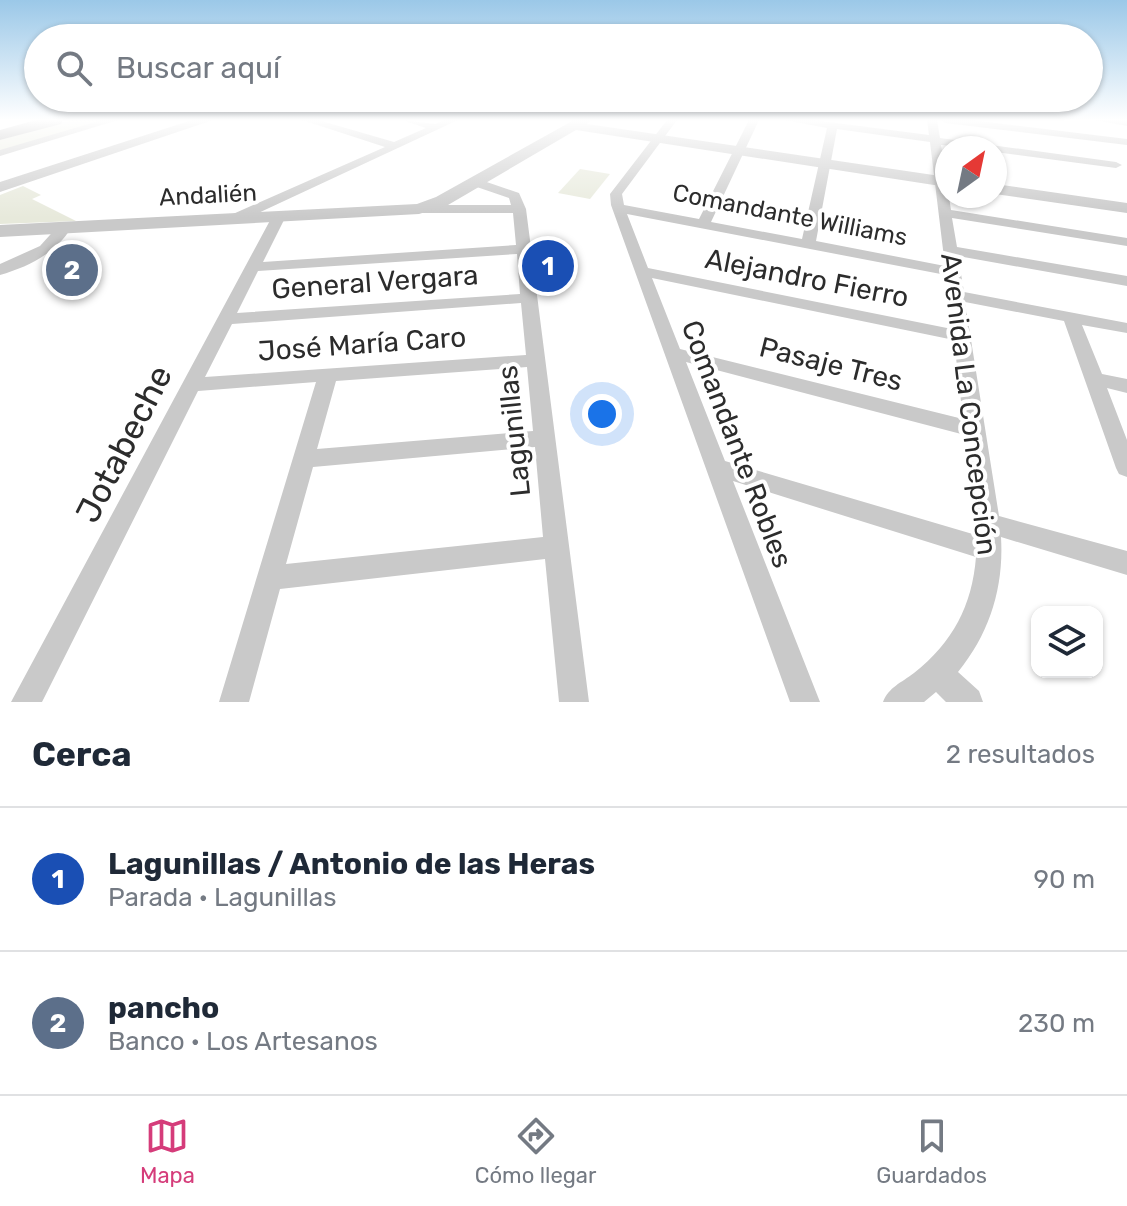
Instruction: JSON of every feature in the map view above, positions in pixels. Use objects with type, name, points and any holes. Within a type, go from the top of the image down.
[{"type":"street","points":[[0,187],[105,153]]},
{"type":"street","points":[[238,217],[380,153]]},
{"type":"street","points":[[419,209],[442,201],[527,153]]},
{"type":"street","points":[[617,207],[616,194],[647,153]]},
{"type":"street","points":[[703,225],[738,153]]},
{"type":"street","points":[[751,153],[935,180]]},
{"type":"street","points":[[808,245],[827,153]]},
{"type":"street","points":[[1023,153],[1116,165]]},
{"type":"street","points":[[419,209],[519,209],[515,196],[475,182]]},
{"type":"street","points":[[1007,191],[1127,208]]},
{"type":"street","name":"Comandante Williams","points":[[617,207],[953,272]]},
{"type":"street","name":"Comandante Robles","points":[[617,207],[805,702]]},
{"type":"street","name":"Avenida La Concepción","points":[[898,702],[938,674],[953,658],[975,624],[988,587],[989,537],[945,208]]},
{"type":"street","name":"Andalién","points":[[0,231],[419,209]]},
{"type":"street","name":"Lagunillas","points":[[519,209],[574,702]]},
{"type":"street","points":[[945,213],[1127,242]]},
{"type":"street","name":"Jotabeche","points":[[26,702],[279,216]]},
{"type":"street","points":[[0,270],[51,245],[64,228]]},
{"type":"street","points":[[252,267],[523,249]]},
{"type":"street","points":[[950,250],[1127,281]]},
{"type":"street","name":"Alejandro Fierro","points":[[642,271],[962,336]]},
{"type":"street","points":[[956,295],[1127,328]]},
{"type":"street","name":"General Vergara","points":[[225,319],[529,298]]},
{"type":"street","points":[[1071,317],[1126,462]]},
{"type":"street","name":"Pasaje Tres","points":[[673,353],[975,430]]},
{"type":"street","name":"José María Caro","points":[[191,385],[536,360]]},
{"type":"street","points":[[234,702],[328,375]]},
{"type":"street","points":[[1094,379],[1127,386]]},
{"type":"street","points":[[304,459],[545,438]]},
{"type":"street","points":[[716,467],[989,537],[1127,563]]},
{"type":"street","points":[[270,578],[557,547]]},
{"type":"street","points":[[938,674],[968,702]]},
{"type":"shaded area","points":[[580,169],[610,174],[590,199],[558,193]]},
{"type":"shaded area","points":[[23,186],[41,195],[32,199],[76,221],[0,224],[0,195]]},
{"type":"place","name":"Lagunillas / Antonio de las Heras","points":[[548,266]]},
{"type":"place","name":"pancho","points":[[72,270]]}]
